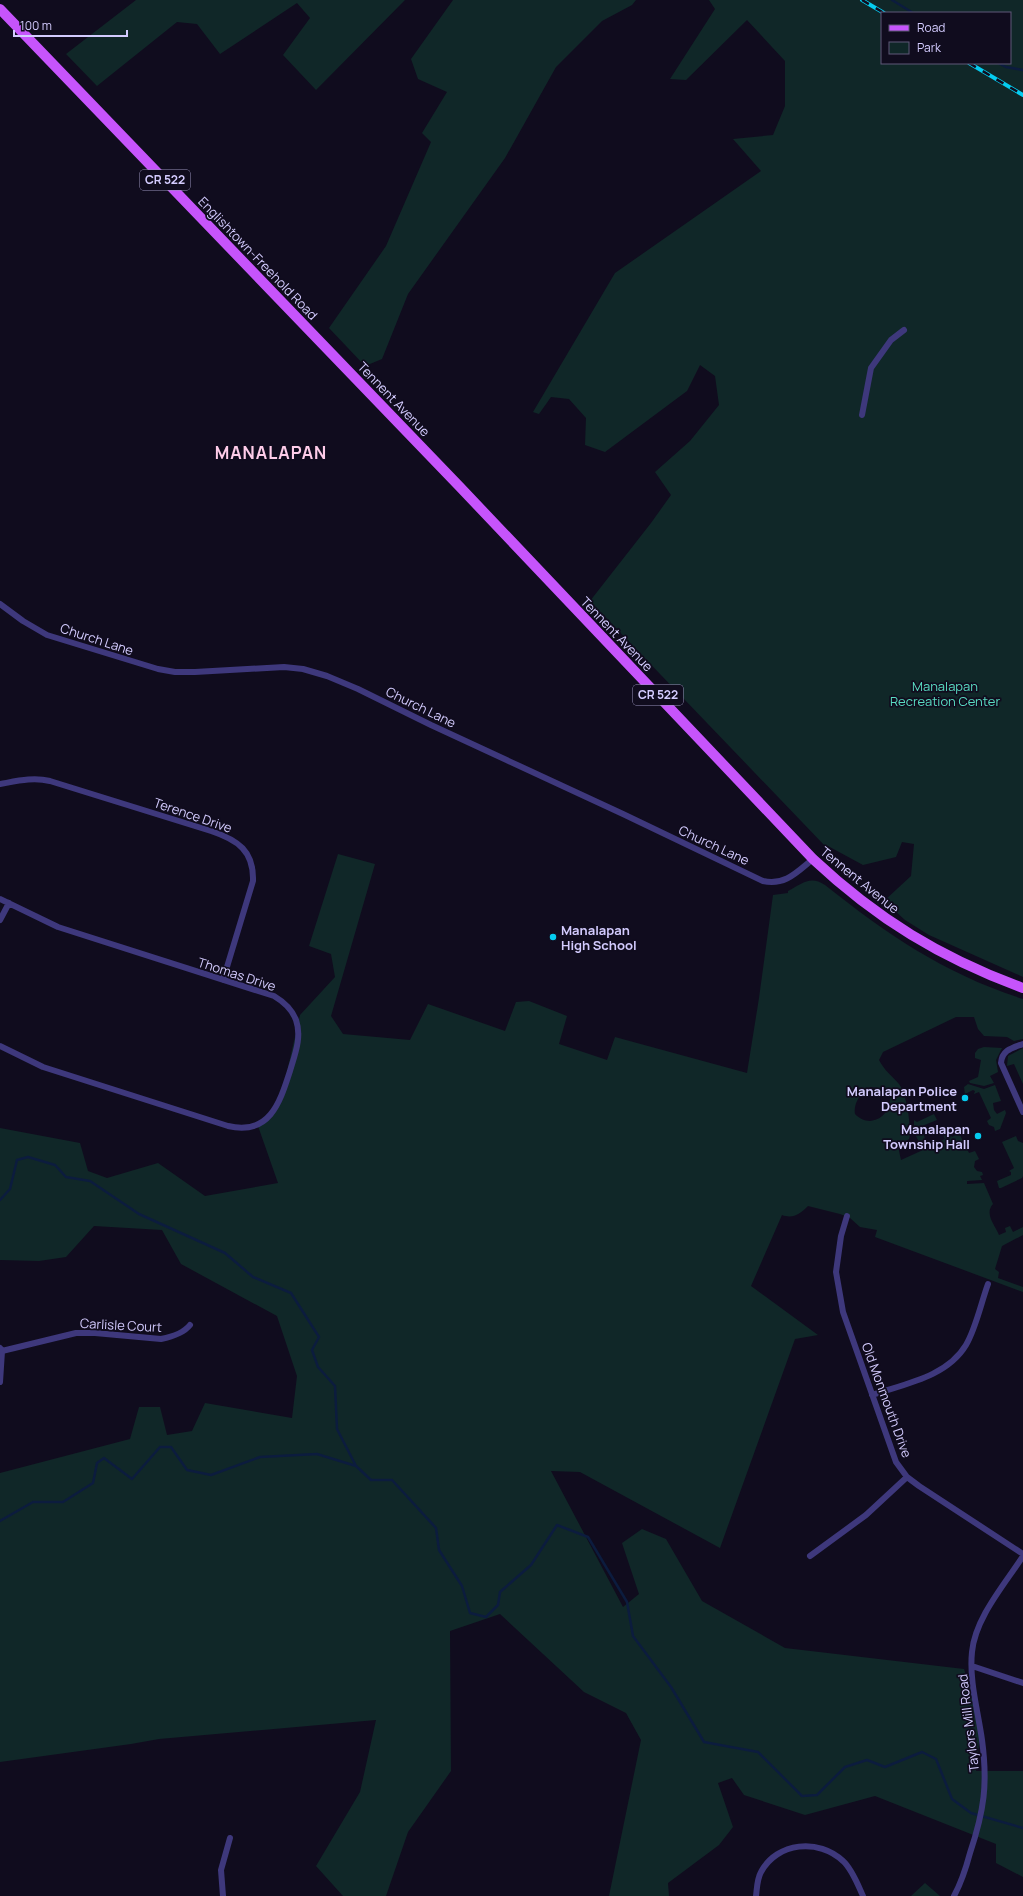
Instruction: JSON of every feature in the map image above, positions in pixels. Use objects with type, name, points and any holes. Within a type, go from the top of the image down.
[{"type":"main road","name":"Englishtown-Freehold Road","points":[[0,9],[330,352]]},
{"type":"main road","name":"Tennent Avenue","points":[[330,352],[813,859],[861,900],[915,938],[960,962],[1023,988]]},
{"type":"street","points":[[862,415],[872,368],[891,340],[904,330]]},
{"type":"street","name":"Church Lane","points":[[0,604],[23,621],[47,634],[158,669],[175,672],[195,672],[284,667],[303,669],[327,676],[763,880],[774,882],[789,879],[813,859]]},
{"type":"street","name":"Terence Drive","points":[[0,784],[32,779],[50,781],[226,836],[240,846],[252,864],[253,881],[223,980]]},
{"type":"street","name":"Thomas Drive","points":[[0,899],[58,927],[274,996],[284,1002],[293,1014],[299,1031],[299,1041],[280,1103],[268,1118],[259,1124],[249,1127],[228,1126],[73,1077],[43,1067],[0,1046]]},
{"type":"street","points":[[0,920],[9,903]]},
{"type":"street","points":[[1023,1044],[1008,1050],[1003,1056],[1001,1063],[1023,1112]]},
{"type":"street","name":"Old Monmouth Drive","points":[[847,1216],[837,1256],[838,1289],[843,1312],[896,1462],[906,1477],[1023,1555]]},
{"type":"street","points":[[872,1395],[931,1375],[944,1368],[958,1356],[966,1345],[988,1284]]},
{"type":"street","name":"Carlisle Court","points":[[1,1350],[76,1333],[95,1333],[161,1339],[170,1337],[190,1325]]},
{"type":"street","points":[[0,1382],[1,1350]]},
{"type":"street","points":[[810,1556],[866,1515],[906,1477]]},
{"type":"street","name":"Taylors Mill Road","points":[[954,1896],[967,1865],[981,1822],[984,1806],[985,1761],[974,1695],[972,1651],[979,1625],[1023,1555]]},
{"type":"street","points":[[972,1666],[1023,1683]]},
{"type":"street","points":[[223,1896],[221,1870],[230,1838]]},
{"type":"street","points":[[756,1896],[760,1873],[769,1859],[780,1851],[804,1846],[817,1847],[833,1853],[845,1862],[863,1896]]},
{"type":"green space","points":[[136,0],[405,0],[316,90],[283,55],[310,18],[297,3],[220,54],[197,24],[177,22],[97,86],[66,54]]},
{"type":"green space","points":[[453,0],[636,0],[632,5],[602,21],[556,67],[505,158],[408,294],[382,359],[365,366],[329,328],[386,246],[431,142],[422,133],[447,92],[418,79],[411,59]]},
{"type":"green space","name":"Manalapan Recreation Center","points":[[709,0],[1023,0],[1023,977],[929,935],[905,920],[884,901],[911,876],[914,844],[902,842],[896,857],[863,865],[828,846],[825,846],[590,601],[671,495],[655,472],[690,441],[719,405],[715,376],[700,365],[687,391],[605,452],[585,445],[586,418],[569,399],[551,397],[539,414],[533,412],[615,273],[761,171],[733,139],[773,135],[785,106],[785,61],[747,20],[686,80],[670,79],[715,9]]},
{"type":"green space","points":[[338,854],[375,864],[331,1016],[343,1034],[410,1040],[428,1004],[505,1031],[516,1002],[529,1001],[567,1016],[559,1044],[607,1060],[615,1037],[747,1073],[773,895],[788,893],[788,891],[802,883],[815,881],[825,885],[848,903],[918,951],[968,978],[1023,999],[1023,1039],[1014,1041],[1007,1037],[984,1036],[978,1029],[974,1017],[956,1017],[883,1052],[879,1060],[899,1084],[906,1101],[909,1116],[910,1135],[909,1139],[900,1146],[899,1151],[901,1160],[923,1150],[914,1132],[914,1120],[917,1122],[934,1114],[937,1120],[922,1126],[926,1134],[924,1135],[925,1139],[921,1141],[924,1147],[928,1147],[945,1139],[943,1135],[949,1132],[952,1137],[959,1133],[969,1153],[975,1151],[979,1159],[975,1161],[974,1167],[977,1171],[982,1172],[983,1175],[980,1176],[982,1180],[967,1181],[967,1184],[984,1183],[993,1204],[990,1212],[991,1220],[999,1235],[1006,1232],[1005,1228],[1010,1226],[1013,1232],[1023,1227],[1023,1235],[1002,1246],[995,1269],[999,1272],[998,1278],[1023,1287],[1023,1292],[875,1237],[877,1230],[860,1227],[850,1218],[840,1214],[808,1206],[796,1215],[782,1215],[751,1286],[818,1335],[795,1339],[720,1548],[580,1472],[551,1471],[623,1607],[639,1594],[622,1543],[642,1529],[666,1539],[702,1601],[785,1648],[964,1669],[981,1724],[976,1771],[1023,1771],[1023,1877],[996,1863],[996,1844],[875,1796],[805,1815],[744,1795],[732,1778],[718,1783],[733,1827],[719,1845],[668,1883],[669,1896],[609,1896],[641,1740],[626,1713],[584,1692],[500,1614],[450,1631],[451,1771],[408,1832],[386,1896],[343,1896],[316,1866],[360,1792],[376,1720],[159,1739],[0,1762],[0,1473],[130,1439],[139,1407],[160,1407],[167,1435],[192,1431],[205,1403],[292,1418],[297,1376],[277,1316],[181,1264],[162,1230],[94,1226],[66,1257],[39,1261],[0,1260],[0,1128],[80,1143],[88,1171],[107,1178],[158,1163],[205,1196],[278,1183],[258,1126],[280,1102],[300,1015],[335,977],[331,954],[309,946]],"holes":[[[871,1087],[884,1089],[890,1094],[888,1109],[884,1114],[873,1121],[861,1119],[855,1114],[855,1106],[858,1098],[867,1089]]]},
{"type":"green space","points":[[984,1047],[1002,1048],[996,1060],[998,1072],[990,1076],[994,1083],[984,1086],[970,1083],[969,1081],[978,1077],[981,1060],[975,1058],[975,1053],[978,1049]]},
{"type":"green space","points":[[1023,1048],[1023,1084],[1014,1064],[1007,1066],[1008,1056]]},
{"type":"green space","points":[[968,1084],[984,1089],[995,1085],[1001,1101],[993,1103],[994,1110],[997,1114],[1005,1110],[1006,1113],[1000,1129],[995,1131],[994,1127],[989,1125],[987,1121],[991,1118],[979,1092],[974,1094],[975,1091],[973,1090],[965,1094],[964,1087]]},
{"type":"green space","points":[[1016,1136],[1018,1141],[1023,1143],[1023,1176],[1022,1178],[999,1188],[997,1181],[1011,1175],[1011,1172],[1009,1171],[1014,1168],[1002,1142]]},
{"type":"green space","points":[[925,1883],[940,1896],[911,1896]]},
{"type":"waterway","points":[[892,0],[911,12]]},
{"type":"waterway","points":[[1000,64],[1006,67],[1023,70]]},
{"type":"waterway","points":[[0,1200],[10,1189],[17,1160],[28,1157],[55,1165],[66,1177],[90,1181],[139,1214],[225,1253],[253,1277],[291,1293],[319,1337],[312,1350],[318,1367],[335,1386],[337,1429],[356,1466],[371,1480],[392,1480],[436,1528],[439,1550],[462,1586],[470,1613],[486,1617],[498,1605],[500,1592],[531,1565],[557,1525],[588,1537],[627,1602],[633,1636],[671,1687],[704,1742],[758,1752],[802,1796],[817,1795],[845,1767],[867,1760],[885,1767],[922,1752],[936,1759],[952,1799],[971,1813],[1023,1828]]},
{"type":"waterway","points":[[0,1521],[33,1502],[63,1502],[93,1483],[97,1463],[104,1458],[132,1479],[160,1447],[171,1447],[187,1470],[211,1475],[260,1457],[317,1454],[356,1466]]},
{"type":"railway","points":[[862,0],[882,12]]},
{"type":"railway","points":[[971,64],[1023,95]]},
{"type":"place","name":"Manalapan High School","points":[[553,937]]},
{"type":"place","name":"Manalapan Police Department","points":[[965,1098]]},
{"type":"place","name":"Manalapan Township Hall","points":[[978,1136]]},
{"type":"district","name":"MANALAPAN","points":[[271,453]]}]
